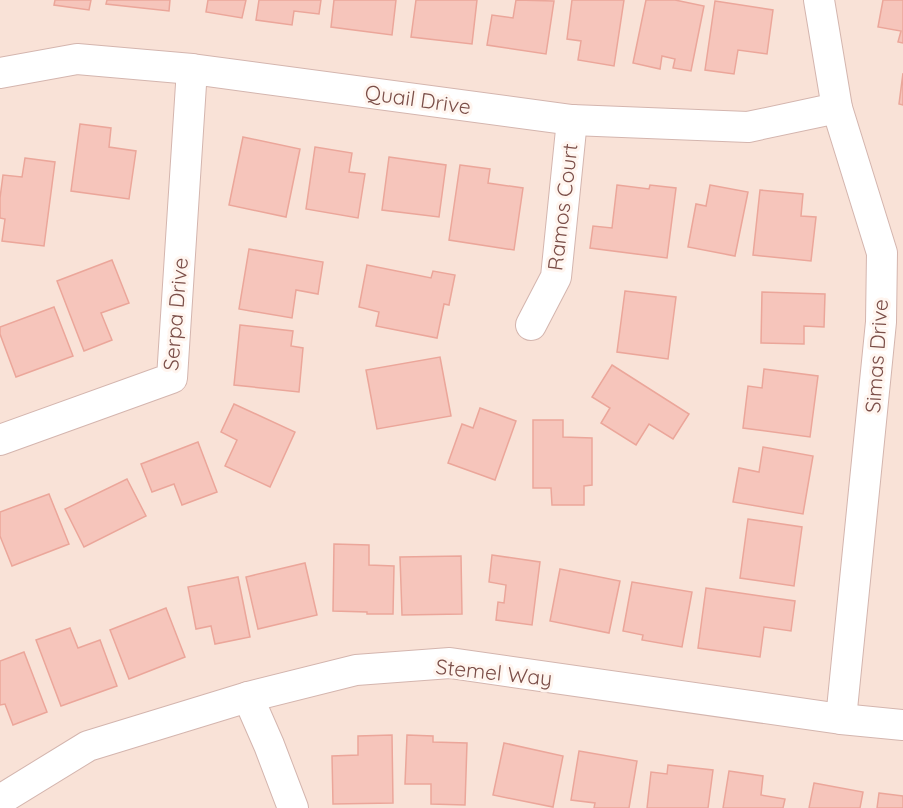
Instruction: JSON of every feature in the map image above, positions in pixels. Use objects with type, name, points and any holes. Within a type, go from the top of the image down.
[{"type":"street","name":"Simas Drive","points":[[819,0],[837,108],[882,253],[881,322],[841,719]]},
{"type":"street","name":"Quail Drive","points":[[0,73],[76,59],[192,69],[572,120],[748,127],[837,108]]},
{"type":"street","name":"Serpa Drive","points":[[0,440],[172,378],[192,69]]},
{"type":"street","name":"Ramos Court","points":[[531,325],[556,277],[572,120]]},
{"type":"street","name":"Stemel Way","points":[[0,800],[88,746],[248,697],[356,669],[450,663],[841,719],[903,725]]},
{"type":"street","points":[[248,697],[292,808]]},
{"type":"shaded area","points":[[0,0],[903,0],[903,808],[0,808]]},
{"type":"building","points":[[55,0],[91,0],[89,10],[54,5]]},
{"type":"building","points":[[107,0],[170,0],[169,11],[106,4]]},
{"type":"building","points":[[208,0],[246,0],[242,18],[206,12]]},
{"type":"building","points":[[259,0],[321,0],[319,14],[294,11],[292,25],[256,20]]},
{"type":"building","points":[[334,0],[396,0],[392,35],[331,27]]},
{"type":"building","points":[[416,0],[477,0],[472,44],[411,37]]},
{"type":"building","points":[[516,0],[554,1],[546,54],[487,45],[492,15],[513,18]]},
{"type":"building","points":[[572,0],[624,0],[614,66],[578,60],[581,41],[567,39]]},
{"type":"building","points":[[646,0],[675,0],[704,6],[691,71],[673,68],[675,59],[662,56],[660,69],[633,63]]},
{"type":"building","points":[[883,0],[903,0],[903,43],[898,42],[901,31],[878,27]]},
{"type":"building","points":[[715,1],[773,10],[767,54],[738,50],[734,74],[705,70]]},
{"type":"building","points":[[903,73],[903,105],[899,104]]},
{"type":"building","points":[[80,124],[111,128],[109,147],[136,151],[129,199],[71,191]]},
{"type":"building","points":[[243,137],[300,149],[286,217],[229,205]]},
{"type":"building","points":[[315,147],[352,153],[349,172],[365,174],[358,218],[306,209]]},
{"type":"building","points":[[389,157],[446,165],[439,217],[382,210]]},
{"type":"building","points":[[25,158],[55,162],[44,246],[2,241],[5,219],[0,218],[3,175],[22,177]]},
{"type":"building","points":[[460,165],[490,169],[488,183],[523,188],[514,250],[449,240]]},
{"type":"building","points":[[617,185],[649,189],[650,185],[676,188],[667,258],[590,248],[593,226],[612,228]]},
{"type":"building","points":[[710,185],[748,192],[735,256],[688,247],[696,204],[706,206]]},
{"type":"building","points":[[760,190],[803,194],[801,216],[816,217],[811,261],[753,255]]},
{"type":"building","points":[[249,249],[323,262],[318,294],[296,290],[292,318],[239,309]]},
{"type":"building","points":[[112,260],[129,303],[101,313],[112,340],[84,351],[57,281]]},
{"type":"building","points":[[367,265],[431,278],[433,271],[455,275],[449,305],[444,304],[437,338],[376,326],[379,312],[359,307]]},
{"type":"building","points":[[625,291],[676,297],[668,359],[617,352]]},
{"type":"building","points":[[762,292],[825,294],[824,327],[804,326],[804,344],[761,343]]},
{"type":"building","points":[[54,307],[73,356],[16,377],[0,334],[0,327]]},
{"type":"building","points":[[240,325],[293,331],[291,346],[303,348],[299,392],[234,385]]},
{"type":"building","points":[[440,357],[451,416],[377,429],[366,370]]},
{"type":"building","points":[[612,365],[689,414],[673,439],[649,424],[636,445],[601,423],[610,408],[592,397]]},
{"type":"building","points":[[764,369],[818,376],[810,437],[743,428],[748,386],[762,388]]},
{"type":"building","points":[[234,404],[295,432],[270,487],[225,466],[237,440],[221,432]]},
{"type":"building","points":[[480,408],[516,421],[495,480],[448,463],[462,424],[473,428]]},
{"type":"building","points":[[533,420],[563,420],[563,437],[592,438],[592,485],[584,486],[584,505],[552,505],[551,488],[533,488]]},
{"type":"building","points":[[198,442],[217,492],[182,505],[174,484],[152,492],[141,464]]},
{"type":"building","points":[[763,447],[813,456],[803,514],[733,502],[739,468],[759,472]]},
{"type":"building","points":[[127,479],[146,516],[84,547],[65,509]]},
{"type":"building","points":[[49,494],[69,544],[12,566],[0,536],[0,512]]},
{"type":"building","points":[[748,519],[802,527],[794,586],[740,578]]},
{"type":"building","points":[[334,544],[369,545],[369,565],[394,566],[393,614],[333,611]]},
{"type":"building","points":[[492,555],[540,562],[532,625],[496,620],[498,602],[504,603],[506,585],[489,582]]},
{"type":"building","points":[[461,556],[462,614],[402,615],[400,557]]},
{"type":"building","points":[[305,563],[317,615],[258,629],[246,577]]},
{"type":"building","points":[[560,569],[620,581],[609,633],[550,621]]},
{"type":"building","points":[[238,577],[250,637],[215,644],[211,626],[196,629],[188,587]]},
{"type":"building","points":[[632,582],[692,592],[682,647],[642,640],[643,635],[623,631]]},
{"type":"building","points":[[706,588],[795,601],[791,631],[764,627],[760,657],[698,648]]},
{"type":"building","points":[[166,608],[185,657],[129,679],[110,630]]},
{"type":"building","points":[[70,628],[78,648],[100,640],[117,686],[61,706],[36,640]]},
{"type":"building","points":[[24,652],[47,712],[13,725],[5,704],[0,705],[0,661]]},
{"type":"building","points":[[392,735],[393,803],[333,804],[332,756],[358,755],[358,736]]},
{"type":"building","points":[[407,735],[433,736],[433,742],[467,743],[465,805],[431,804],[431,784],[405,784]]},
{"type":"building","points":[[504,743],[563,756],[553,807],[493,795]]},
{"type":"building","points":[[579,751],[637,761],[629,808],[594,808],[595,803],[571,800]]},
{"type":"building","points":[[668,765],[713,770],[708,808],[647,808],[651,772],[667,774]]},
{"type":"building","points":[[729,771],[763,776],[761,795],[785,799],[783,808],[723,808]]},
{"type":"building","points":[[814,783],[863,792],[860,808],[809,808]]},
{"type":"building","points":[[879,793],[903,796],[903,808],[877,808]]}]
